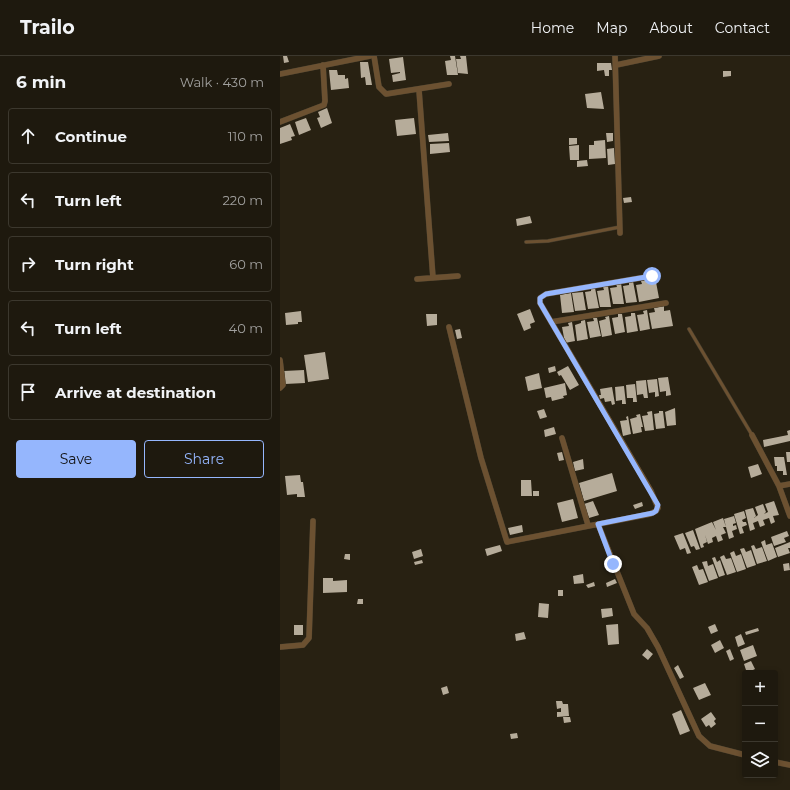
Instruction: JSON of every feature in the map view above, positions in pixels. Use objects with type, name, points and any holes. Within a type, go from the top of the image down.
[{"type":"street","points":[[280,74],[370,56]]},
{"type":"street","points":[[374,56],[379,87],[386,94],[419,90],[449,84]]},
{"type":"street","points":[[615,56],[620,233]]},
{"type":"street","points":[[616,65],[659,56]]},
{"type":"street","points":[[280,122],[324,105],[322,65]]},
{"type":"street","points":[[419,90],[433,278]]},
{"type":"street","points":[[417,279],[458,276]]},
{"type":"street","points":[[449,327],[481,458],[507,542],[653,513],[656,511],[658,505],[540,303],[540,298],[546,294],[652,276]]},
{"type":"street","points":[[551,322],[666,302]]},
{"type":"street","points":[[280,360],[283,385],[280,388]]},
{"type":"street","points":[[752,435],[779,486],[790,516]]},
{"type":"street","points":[[562,438],[588,525]]},
{"type":"street","points":[[779,486],[790,484]]},
{"type":"street","points":[[280,647],[303,645],[308,642],[313,521]]},
{"type":"street","points":[[598,524],[634,614],[651,634],[658,647],[699,736],[710,746],[742,754]]},
{"type":"street","points":[[778,763],[790,765]]},
{"type":"lane","points":[[526,242],[548,241],[620,227]]},
{"type":"lane","points":[[689,328],[752,435]]},
{"type":"building","points":[[283,56],[287,56],[289,62],[284,63]]},
{"type":"building","points":[[450,56],[455,56],[458,75],[447,75],[445,61],[451,60]]},
{"type":"building","points":[[460,56],[466,56],[468,74],[458,73],[456,59],[461,59]]},
{"type":"building","points":[[403,57],[406,80],[393,82],[392,75],[400,72],[391,73],[389,59]]},
{"type":"building","points":[[360,62],[368,62],[372,85],[366,85],[365,77],[361,78]]},
{"type":"building","points":[[597,63],[611,63],[612,70],[609,70],[609,76],[605,76],[604,70],[597,71]]},
{"type":"building","points":[[329,70],[337,70],[338,75],[345,75],[345,79],[348,78],[349,88],[331,90]]},
{"type":"building","points":[[723,71],[731,71],[731,76],[723,77]]},
{"type":"building","points":[[601,92],[604,109],[587,108],[585,94]]},
{"type":"building","points":[[327,108],[332,123],[321,128],[317,118],[320,117],[318,112]]},
{"type":"building","points":[[306,118],[311,130],[299,135],[295,122]]},
{"type":"building","points":[[414,118],[416,134],[397,136],[395,120]]},
{"type":"building","points":[[290,124],[295,136],[291,137],[292,140],[280,144],[280,128]]},
{"type":"building","points":[[448,133],[449,141],[429,142],[428,135]]},
{"type":"building","points":[[606,133],[613,133],[613,141],[607,142]]},
{"type":"building","points":[[569,138],[577,138],[577,144],[569,145]]},
{"type":"building","points":[[605,140],[606,158],[589,159],[589,145],[594,145],[594,141]]},
{"type":"building","points":[[449,143],[450,152],[430,154],[430,144]]},
{"type":"building","points":[[579,145],[579,160],[570,160],[569,146]]},
{"type":"building","points":[[614,148],[615,164],[608,165],[607,149]]},
{"type":"building","points":[[587,160],[588,166],[577,167],[577,161]]},
{"type":"building","points":[[631,197],[632,202],[624,203],[623,198]]},
{"type":"building","points":[[530,216],[532,223],[517,226],[516,219]]},
{"type":"building","points":[[650,279],[651,283],[656,282],[659,298],[639,302],[636,285],[642,284],[641,281]]},
{"type":"building","points":[[633,281],[637,302],[626,303],[623,286],[629,285],[629,282]]},
{"type":"building","points":[[621,283],[624,304],[613,304],[610,288],[617,287],[616,284]]},
{"type":"building","points":[[608,286],[611,307],[600,307],[597,291],[604,290],[603,287]]},
{"type":"building","points":[[591,288],[595,288],[599,308],[588,309],[585,292],[591,291]]},
{"type":"building","points":[[583,292],[586,310],[575,311],[572,293]]},
{"type":"building","points":[[571,293],[574,312],[562,313],[560,295]]},
{"type":"building","points":[[664,306],[664,311],[670,310],[673,326],[652,329],[649,313],[655,312],[654,308]]},
{"type":"building","points":[[530,309],[535,322],[530,324],[531,328],[524,331],[517,314]]},
{"type":"building","points":[[647,310],[650,329],[640,331],[637,315],[644,314],[643,311]]},
{"type":"building","points":[[301,311],[302,322],[298,322],[298,324],[286,325],[285,313]]},
{"type":"building","points":[[631,313],[635,313],[638,331],[627,333],[625,317],[631,316]]},
{"type":"building","points":[[426,314],[437,314],[437,325],[427,326]]},
{"type":"building","points":[[618,314],[622,314],[625,332],[615,334],[612,318],[618,317]]},
{"type":"building","points":[[609,316],[612,335],[602,337],[599,321],[606,319],[605,317]]},
{"type":"building","points":[[593,318],[597,318],[601,336],[590,338],[587,322],[594,321]]},
{"type":"building","points":[[585,320],[588,339],[577,341],[575,325]]},
{"type":"building","points":[[572,322],[575,341],[565,343],[562,327],[569,326],[568,323]]},
{"type":"building","points":[[460,329],[462,338],[457,339],[455,330]]},
{"type":"building","points":[[325,352],[329,379],[308,382],[304,355]]},
{"type":"building","points":[[555,366],[556,371],[549,373],[548,368]]},
{"type":"building","points":[[568,366],[579,385],[570,390],[561,375],[559,376],[557,372]]},
{"type":"building","points":[[304,370],[305,383],[285,384],[284,371]]},
{"type":"building","points":[[539,373],[542,388],[528,391],[525,377]]},
{"type":"building","points":[[668,377],[671,395],[666,396],[666,391],[660,392],[658,378]]},
{"type":"building","points":[[657,379],[659,396],[655,397],[655,392],[649,393],[647,380]]},
{"type":"building","points":[[646,380],[648,398],[644,398],[643,394],[637,395],[636,381]]},
{"type":"building","points":[[565,383],[567,395],[563,396],[564,398],[552,401],[551,397],[546,398],[544,388]]},
{"type":"building","points":[[635,384],[637,402],[633,402],[633,398],[627,398],[626,385]]},
{"type":"building","points":[[624,386],[626,404],[622,404],[622,400],[616,401],[615,387]]},
{"type":"building","points":[[612,387],[615,404],[612,405],[611,401],[605,402],[604,398],[600,399],[599,395],[601,395],[600,389]]},
{"type":"building","points":[[675,408],[676,425],[667,426],[665,412]]},
{"type":"building","points":[[544,409],[547,417],[540,419],[537,411]]},
{"type":"building","points":[[652,411],[654,430],[645,431],[642,416],[648,415],[647,412]]},
{"type":"building","points":[[659,411],[663,411],[665,428],[656,429],[654,414],[659,413]]},
{"type":"building","points":[[640,414],[643,427],[641,427],[642,432],[633,434],[630,419],[637,417],[636,415]]},
{"type":"building","points":[[628,416],[631,434],[623,436],[620,421],[627,420],[626,417]]},
{"type":"building","points":[[554,427],[556,434],[545,437],[544,430]]},
{"type":"building","points":[[790,430],[790,441],[764,447],[763,440],[788,435],[787,431]]},
{"type":"building","points":[[562,452],[564,460],[559,461],[557,453]]},
{"type":"building","points":[[786,452],[790,452],[790,462],[787,462]]},
{"type":"building","points":[[774,457],[784,457],[787,475],[783,475],[783,471],[777,471]]},
{"type":"building","points":[[583,459],[584,469],[575,471],[573,462]]},
{"type":"building","points":[[758,464],[762,474],[751,478],[748,467]]},
{"type":"building","points":[[612,473],[617,491],[584,501],[579,483]]},
{"type":"building","points":[[300,475],[301,482],[303,482],[305,497],[297,497],[297,494],[287,495],[285,476]]},
{"type":"building","points":[[521,480],[531,480],[532,496],[521,496]]},
{"type":"building","points":[[533,491],[539,491],[539,496],[533,496]]},
{"type":"building","points":[[573,499],[578,518],[562,522],[557,503]]},
{"type":"building","points":[[593,501],[599,515],[589,518],[584,504]]},
{"type":"building","points":[[774,501],[779,515],[773,516],[775,522],[771,524],[769,518],[763,520],[765,525],[760,527],[758,521],[753,523],[755,529],[750,531],[745,510],[753,508],[756,516],[754,518],[758,515],[755,507],[763,504],[766,512],[764,514],[768,512],[765,504]]},
{"type":"building","points":[[642,502],[643,506],[635,509],[633,505]]},
{"type":"building","points":[[744,511],[746,518],[742,520],[743,522],[746,522],[747,525],[742,527],[744,533],[740,534],[734,514]]},
{"type":"building","points":[[734,516],[736,523],[733,524],[733,526],[736,525],[737,529],[732,531],[734,537],[729,539],[724,519]]},
{"type":"building","points":[[723,518],[726,527],[723,527],[726,533],[721,535],[723,540],[718,542],[716,536],[712,538],[713,542],[708,544],[705,535],[707,542],[703,544],[704,547],[701,548],[695,529],[712,522],[716,530],[713,522]]},
{"type":"building","points":[[522,525],[523,532],[510,535],[508,528]]},
{"type":"building","points":[[693,530],[700,549],[696,550],[694,546],[691,547],[685,533]]},
{"type":"building","points":[[787,531],[789,536],[784,538],[786,542],[774,546],[771,537]]},
{"type":"building","points":[[683,533],[691,553],[687,554],[685,548],[680,550],[674,536]]},
{"type":"building","points":[[765,540],[766,545],[772,543],[777,557],[768,561],[761,542]]},
{"type":"building","points":[[790,542],[790,548],[788,548],[790,553],[778,557],[775,548]]},
{"type":"building","points":[[500,545],[502,551],[487,556],[485,549]]},
{"type":"building","points":[[754,545],[756,549],[762,547],[767,561],[757,564],[751,546]]},
{"type":"building","points":[[744,548],[746,552],[751,550],[756,565],[747,568],[740,549]]},
{"type":"building","points":[[421,549],[423,556],[414,559],[412,552]]},
{"type":"building","points":[[734,551],[736,556],[741,554],[746,569],[737,572],[730,553]]},
{"type":"building","points":[[345,554],[350,554],[350,560],[344,559]]},
{"type":"building","points":[[724,555],[726,559],[731,558],[736,572],[727,575],[720,557]]},
{"type":"building","points":[[715,557],[717,562],[720,560],[725,575],[719,577],[712,558]]},
{"type":"building","points":[[422,560],[423,563],[415,565],[414,562]]},
{"type":"building","points":[[707,561],[708,566],[713,564],[718,578],[709,581],[702,562]]},
{"type":"building","points":[[789,563],[790,570],[784,571],[783,564]]},
{"type":"building","points":[[697,565],[699,570],[703,569],[708,582],[699,585],[692,567]]},
{"type":"building","points":[[583,574],[584,583],[574,584],[573,576]]},
{"type":"building","points":[[323,578],[333,578],[333,581],[347,580],[347,592],[323,593]]},
{"type":"building","points":[[615,579],[617,583],[607,587],[606,583]]},
{"type":"building","points":[[594,582],[595,586],[588,588],[586,585]]},
{"type":"building","points":[[558,590],[563,590],[563,596],[558,596]]},
{"type":"building","points":[[358,599],[363,599],[363,604],[357,604]]},
{"type":"building","points":[[539,603],[549,604],[548,618],[538,617]]},
{"type":"building","points":[[612,608],[613,616],[602,618],[601,609]]},
{"type":"building","points":[[618,624],[619,644],[608,645],[606,625]]},
{"type":"building","points":[[715,624],[718,631],[711,634],[708,627]]},
{"type":"building","points":[[294,625],[303,625],[303,635],[294,635]]},
{"type":"building","points":[[758,628],[759,631],[746,635],[745,632]]},
{"type":"building","points":[[524,632],[526,639],[516,641],[515,634]]},
{"type":"building","points":[[741,634],[745,644],[738,647],[735,637]]},
{"type":"building","points":[[720,640],[724,648],[715,653],[711,645]]},
{"type":"building","points":[[753,645],[757,656],[744,661],[740,650]]},
{"type":"building","points":[[647,649],[653,654],[648,660],[642,655]]},
{"type":"building","points":[[730,649],[734,659],[730,661],[726,651]]},
{"type":"building","points":[[751,661],[755,669],[746,670],[744,664]]},
{"type":"building","points":[[678,665],[684,677],[680,679],[674,668]]},
{"type":"building","points":[[705,683],[711,695],[699,700],[693,688]]},
{"type":"building","points":[[447,686],[449,693],[443,695],[441,688]]},
{"type":"building","points":[[556,701],[562,701],[563,704],[568,704],[569,716],[557,717],[557,712],[561,712],[561,708],[557,709]]},
{"type":"building","points":[[681,710],[690,731],[680,735],[672,714]]},
{"type":"building","points":[[711,712],[716,719],[714,721],[716,724],[711,728],[709,725],[706,727],[701,719]]},
{"type":"building","points":[[563,717],[570,717],[571,722],[564,723]]},
{"type":"building","points":[[517,733],[518,738],[511,739],[510,734]]},
{"type":"route","points":[[613,564],[598,524],[650,514],[656,511],[658,505],[540,303],[540,298],[546,294],[652,276]]}]
